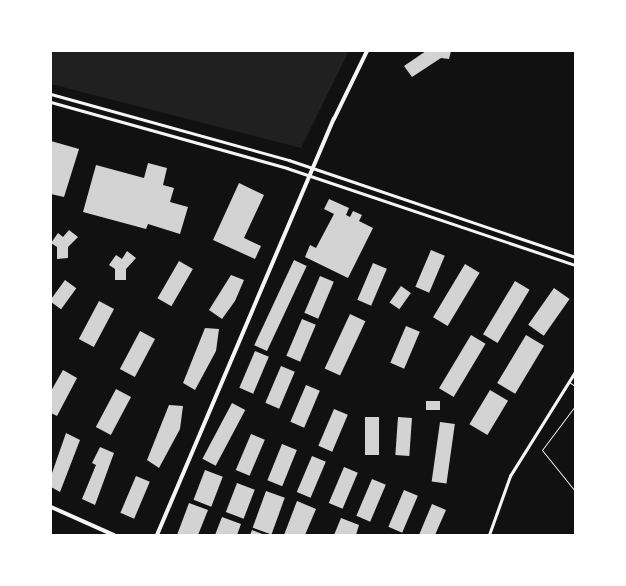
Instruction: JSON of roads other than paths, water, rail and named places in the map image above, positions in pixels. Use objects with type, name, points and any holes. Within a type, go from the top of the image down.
[{"type":"street","points":[[157,535],[313,168],[367,51]]},
{"type":"street","points":[[51,94],[313,168],[575,256]]},
{"type":"street","points":[[51,102],[310,175],[575,265]]},
{"type":"street","points":[[489,535],[510,476],[575,372]]},
{"type":"street","points":[[51,507],[114,535]]},
{"type":"lane","points":[[568,382],[575,386]]},
{"type":"lane","points":[[575,406],[542,450],[575,491]]}]
